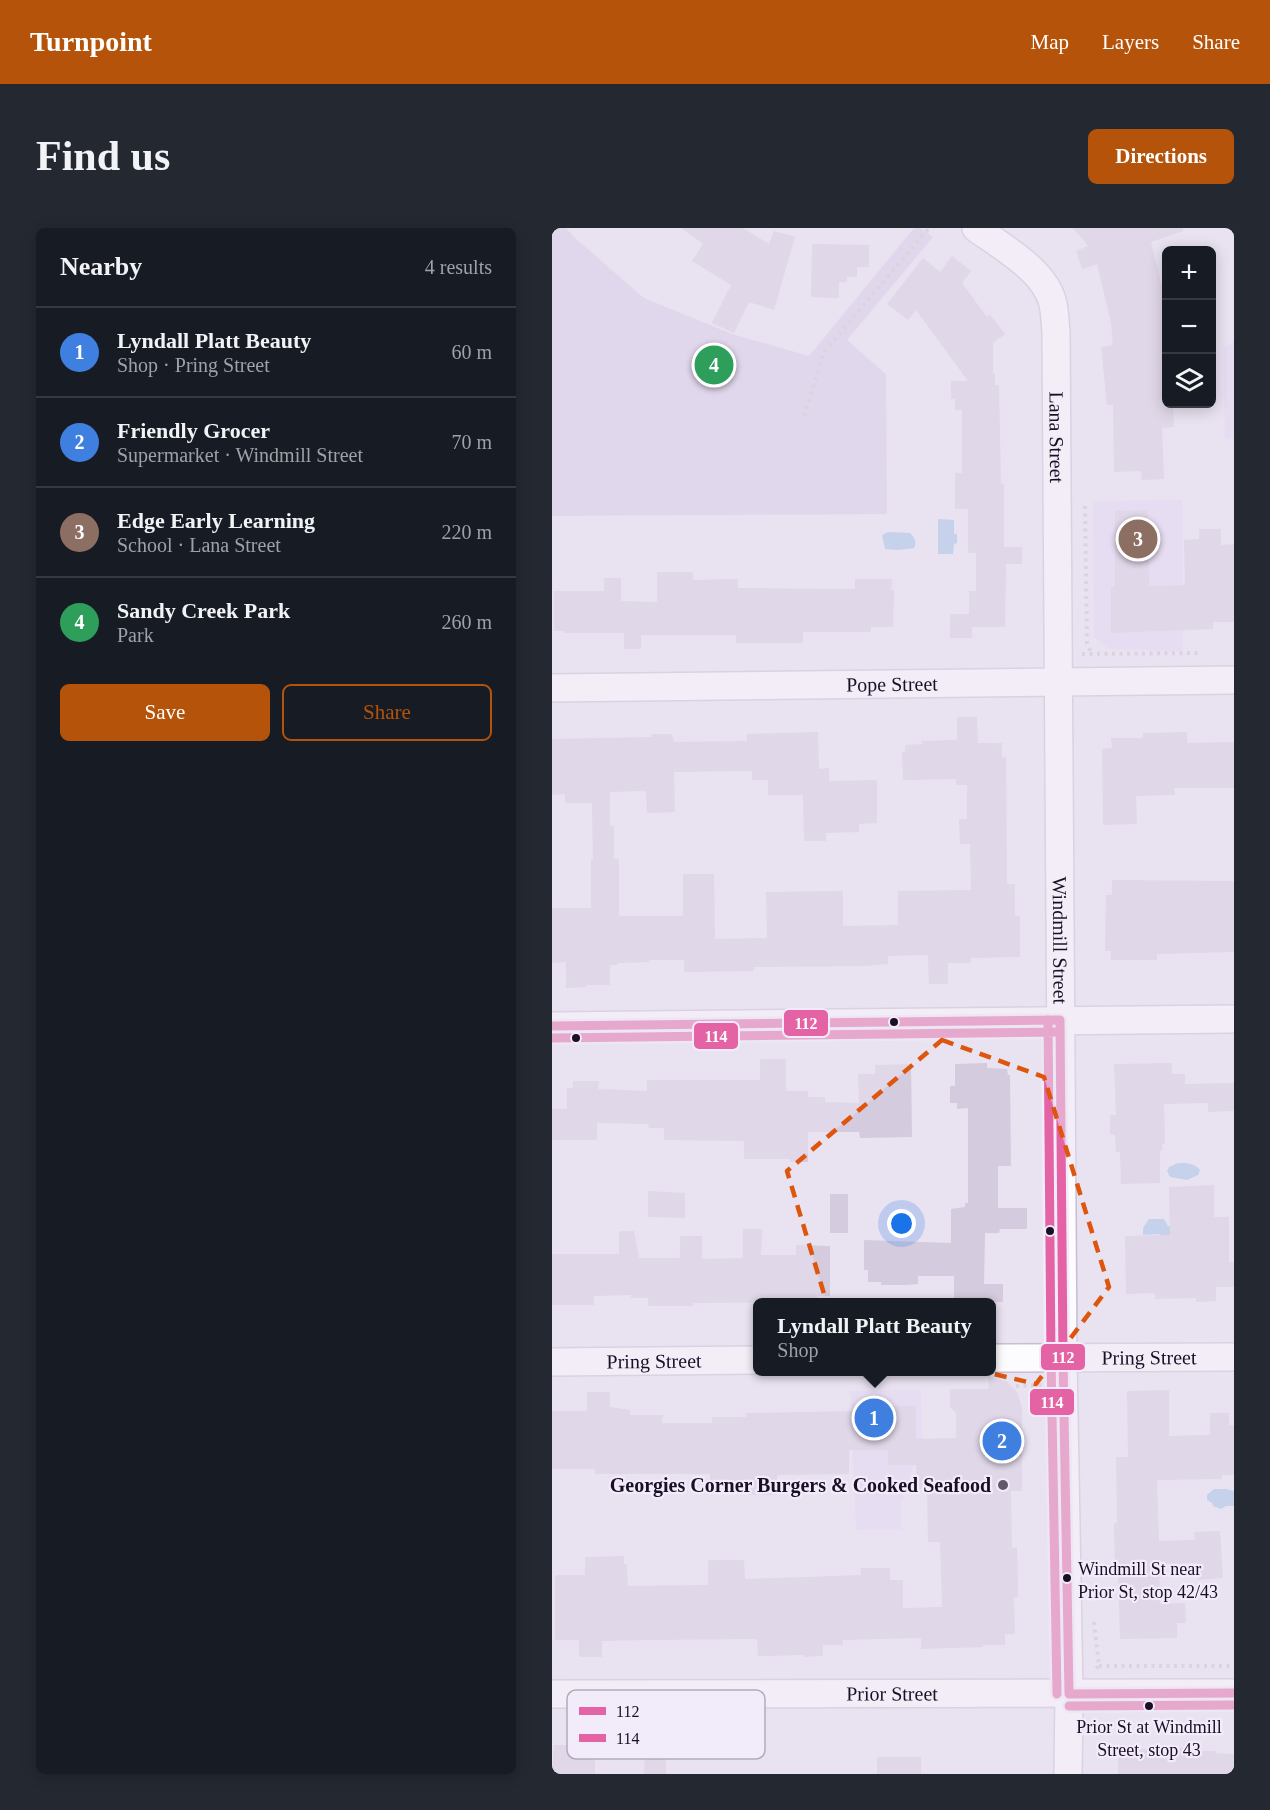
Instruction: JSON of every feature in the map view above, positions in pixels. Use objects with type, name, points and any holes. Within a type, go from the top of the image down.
[{"type":"street","name":"Lana Street","points":[[976,228],[1045,283],[1053,303],[1056,332],[1058,681]]},
{"type":"street","name":"Pope Street","points":[[552,687],[1234,680]]},
{"type":"street","name":"Windmill Street","points":[[1058,681],[1068,1774]]},
{"type":"street","points":[[552,1026],[1234,1019]]},
{"type":"street","name":"Pring Street","points":[[996,1358],[1234,1357]]},
{"type":"street","name":"Pring Street","points":[[552,1362],[753,1360]]},
{"type":"street","name":"Prior Street","points":[[765,1694],[1234,1694]]},
{"type":"path","points":[[804,416],[824,352],[929,228]]},
{"type":"path","points":[[1085,506],[1087,643],[1091,654]]},
{"type":"path","points":[[1077,656],[1198,653]]},
{"type":"path","points":[[1016,1386],[1046,1385]]},
{"type":"path","points":[[1099,1666],[1234,1666]]},
{"type":"highlighted area","points":[[942,1040],[1044,1077],[1109,1287],[1036,1384],[837,1337],[787,1171]]},
{"type":"shaded area","points":[[552,228],[566,228],[644,298],[732,334],[809,356],[914,228],[920,228],[933,237],[847,340],[886,374],[887,514],[552,516]]},
{"type":"shaded area","points":[[1234,341],[1234,438],[1225,440],[1223,348]]},
{"type":"shaded area","points":[[1182,500],[1183,651],[1109,649],[1094,637],[1093,501]]},
{"type":"shaded area","points":[[921,1390],[922,1440],[901,1503],[901,1529],[856,1530],[850,1391]]},
{"type":"water","points":[[938,519],[954,520],[954,534],[957,534],[957,543],[954,544],[953,554],[938,554]]},
{"type":"water","points":[[888,532],[910,533],[915,540],[914,548],[885,549],[882,535]]},
{"type":"water","points":[[1178,1163],[1196,1166],[1200,1170],[1198,1175],[1187,1180],[1170,1177],[1167,1171],[1169,1167]]},
{"type":"water","points":[[1149,1219],[1164,1219],[1168,1226],[1187,1226],[1187,1237],[1143,1235],[1143,1228]]},
{"type":"water","points":[[1214,1489],[1234,1491],[1234,1506],[1221,1509],[1213,1506],[1207,1500],[1207,1495]]},
{"type":"building","points":[[681,228],[743,228],[769,244],[774,231],[795,237],[774,310],[749,302],[734,333],[712,323],[731,285],[692,261],[703,244]]},
{"type":"building","points":[[1073,228],[1183,228],[1183,231],[1151,242],[1162,287],[1162,408],[1173,408],[1174,427],[1162,428],[1164,479],[1142,480],[1141,471],[1114,472],[1113,405],[1107,405],[1101,347],[1113,345],[1111,323],[1097,264],[1082,269],[1076,251],[1088,246]]},
{"type":"building","points":[[812,244],[869,245],[869,267],[857,267],[857,277],[847,277],[847,282],[839,282],[839,298],[811,297]]},
{"type":"building","points":[[952,256],[971,271],[962,283],[987,317],[990,315],[1005,334],[993,343],[993,373],[995,373],[995,385],[999,385],[1001,484],[1004,484],[1004,547],[1022,547],[1022,564],[1006,564],[1005,627],[972,627],[972,638],[950,638],[950,614],[969,614],[969,591],[976,591],[976,553],[968,553],[968,509],[955,509],[955,473],[962,473],[962,410],[955,410],[955,399],[951,399],[951,381],[968,381],[916,310],[908,320],[887,304],[923,258],[940,272]]},
{"type":"building","points":[[1148,510],[1149,586],[1185,585],[1184,540],[1199,539],[1199,529],[1221,529],[1221,545],[1234,544],[1234,622],[1213,622],[1213,629],[1111,633],[1111,587],[1115,587],[1115,511]]},
{"type":"building","points":[[657,572],[693,572],[693,580],[738,579],[738,588],[855,589],[855,579],[892,579],[893,627],[871,627],[871,632],[803,632],[803,643],[736,643],[736,635],[641,635],[641,649],[624,649],[624,633],[554,631],[554,591],[604,591],[604,578],[621,578],[621,601],[657,602]]},
{"type":"building","points":[[957,717],[977,717],[978,743],[1002,743],[1002,758],[1006,757],[1007,884],[1015,884],[1015,916],[1020,916],[1020,957],[971,958],[971,963],[948,963],[948,984],[929,984],[928,955],[888,956],[888,964],[754,967],[754,971],[684,972],[684,960],[649,960],[649,962],[610,965],[610,985],[566,988],[566,962],[552,963],[552,908],[591,908],[592,803],[565,803],[565,794],[552,795],[552,739],[652,737],[651,734],[672,734],[674,742],[747,741],[747,734],[818,732],[819,769],[829,768],[829,781],[877,780],[877,823],[859,824],[859,832],[826,833],[826,841],[804,841],[803,795],[768,795],[768,780],[752,780],[752,771],[674,772],[675,812],[647,813],[646,791],[610,792],[610,825],[614,826],[614,859],[619,859],[619,916],[683,916],[683,874],[714,874],[715,939],[767,938],[766,892],[843,891],[843,926],[898,925],[898,891],[971,890],[970,844],[960,844],[959,819],[967,819],[967,785],[956,785],[956,779],[903,780],[902,752],[905,752],[905,745],[922,744],[922,741],[957,740]]},
{"type":"building","points":[[1187,732],[1187,743],[1234,742],[1234,788],[1174,788],[1175,795],[1136,796],[1137,824],[1103,825],[1102,749],[1112,748],[1111,738],[1143,738],[1143,733]]},
{"type":"building","points":[[1112,880],[1234,881],[1234,952],[1157,954],[1157,960],[1111,960],[1111,951],[1105,951],[1106,895],[1112,895]]},
{"type":"building","points":[[760,1059],[786,1059],[786,1091],[808,1091],[808,1097],[825,1097],[825,1102],[859,1103],[858,1074],[875,1074],[875,1065],[911,1064],[912,1137],[860,1138],[859,1132],[808,1132],[808,1162],[790,1162],[790,1159],[744,1159],[744,1141],[664,1140],[664,1128],[649,1128],[648,1124],[597,1123],[597,1140],[552,1140],[552,1109],[567,1109],[567,1088],[573,1088],[573,1081],[599,1081],[598,1089],[647,1091],[647,1080],[760,1080]]},
{"type":"building","points":[[987,1063],[987,1068],[1007,1069],[1010,1075],[1011,1166],[998,1166],[998,1208],[1027,1208],[1027,1229],[1000,1229],[999,1233],[985,1233],[984,1284],[1003,1284],[1003,1302],[996,1302],[996,1298],[954,1298],[954,1276],[918,1276],[918,1284],[881,1285],[881,1282],[868,1282],[868,1270],[864,1270],[864,1240],[951,1243],[951,1209],[965,1207],[965,1203],[968,1203],[968,1108],[957,1109],[957,1103],[950,1103],[950,1086],[955,1086],[955,1064]]},
{"type":"building","points":[[1172,1063],[1172,1074],[1185,1074],[1185,1084],[1234,1083],[1234,1111],[1208,1112],[1208,1103],[1164,1104],[1165,1143],[1162,1144],[1162,1151],[1160,1151],[1160,1183],[1121,1184],[1120,1152],[1116,1152],[1115,1135],[1110,1134],[1110,1115],[1116,1115],[1114,1064]]},
{"type":"building","points":[[1214,1185],[1214,1217],[1229,1217],[1229,1262],[1234,1262],[1234,1287],[1216,1287],[1216,1301],[1196,1302],[1196,1298],[1155,1299],[1155,1293],[1126,1294],[1125,1236],[1170,1235],[1169,1187]]},
{"type":"building","points":[[648,1191],[685,1193],[685,1218],[648,1217]]},
{"type":"building","points":[[830,1194],[848,1194],[848,1233],[830,1233]]},
{"type":"building","points":[[743,1229],[762,1229],[761,1255],[796,1255],[796,1245],[830,1246],[830,1296],[753,1298],[753,1303],[694,1303],[692,1306],[648,1306],[648,1298],[631,1298],[631,1295],[594,1296],[594,1305],[552,1305],[552,1254],[619,1254],[619,1231],[634,1231],[639,1258],[680,1258],[680,1236],[702,1236],[702,1259],[743,1258]]},
{"type":"building","points":[[988,1376],[1006,1381],[1017,1392],[1022,1408],[1022,1491],[1011,1491],[1012,1548],[1017,1547],[1018,1597],[1014,1597],[1015,1634],[1005,1634],[1005,1645],[921,1649],[921,1638],[843,1640],[843,1645],[823,1645],[823,1656],[804,1657],[804,1655],[758,1656],[757,1639],[602,1641],[602,1657],[579,1657],[579,1640],[555,1640],[555,1575],[585,1575],[585,1557],[624,1556],[624,1564],[627,1564],[628,1586],[708,1585],[708,1560],[744,1560],[745,1579],[861,1575],[861,1568],[890,1568],[890,1580],[903,1580],[903,1608],[942,1607],[940,1542],[928,1542],[927,1489],[917,1489],[916,1465],[888,1465],[888,1450],[849,1450],[849,1474],[777,1475],[777,1495],[748,1495],[748,1492],[710,1493],[710,1474],[595,1474],[595,1469],[552,1469],[552,1411],[587,1411],[587,1392],[610,1392],[610,1407],[630,1410],[630,1415],[663,1415],[662,1423],[712,1423],[712,1417],[746,1417],[746,1413],[865,1411],[865,1405],[916,1406],[916,1439],[956,1438],[956,1413],[950,1407],[950,1389],[989,1389]]},
{"type":"building","points":[[1169,1390],[1169,1436],[1210,1435],[1210,1413],[1229,1413],[1229,1425],[1234,1425],[1234,1475],[1222,1475],[1222,1479],[1157,1480],[1159,1541],[1195,1540],[1194,1532],[1220,1531],[1223,1578],[1198,1580],[1197,1563],[1159,1564],[1160,1604],[1185,1603],[1186,1623],[1177,1623],[1177,1638],[1120,1639],[1114,1523],[1117,1523],[1116,1457],[1128,1457],[1127,1391]]},
{"type":"building","points":[[554,1745],[567,1745],[567,1759],[595,1759],[595,1774],[552,1774]]},
{"type":"building","points":[[1118,1748],[1180,1750],[1180,1748],[1202,1748],[1202,1751],[1234,1754],[1234,1774],[1118,1774]]},
{"type":"building","points":[[877,1757],[921,1757],[921,1774],[877,1774]]},
{"type":"building","points":[[645,1759],[666,1759],[666,1774],[644,1774]]},
{"type":"transit line","name":"114","points":[[1048,1020],[1057,1694]]},
{"type":"transit line","name":"112","points":[[1060,1020],[1069,1694]]},
{"type":"transit line","name":"112","points":[[552,1026],[1060,1020]]},
{"type":"transit line","name":"114","points":[[552,1038],[1060,1032]]},
{"type":"transit line","name":"112","points":[[1069,1694],[1234,1693]]},
{"type":"transit line","name":"114","points":[[1069,1706],[1234,1705]]},
{"type":"place","name":"Sandy Creek Park","points":[[714,365]]},
{"type":"place","name":"Edge Early Learning","points":[[1138,539]]},
{"type":"place","name":"Lyndall Platt Beauty","points":[[874,1418]]},
{"type":"place","name":"Friendly Grocer","points":[[1002,1441]]},
{"type":"place","name":"Georgies Corner Burgers & Cooked Seafood","points":[[1003,1485]]},
{"type":"place","name":"Windmill St near Prior St, stop 42/43","points":[[1067,1578]]},
{"type":"place","name":"Prior St at Windmill Street, stop 43","points":[[1149,1706]]}]
